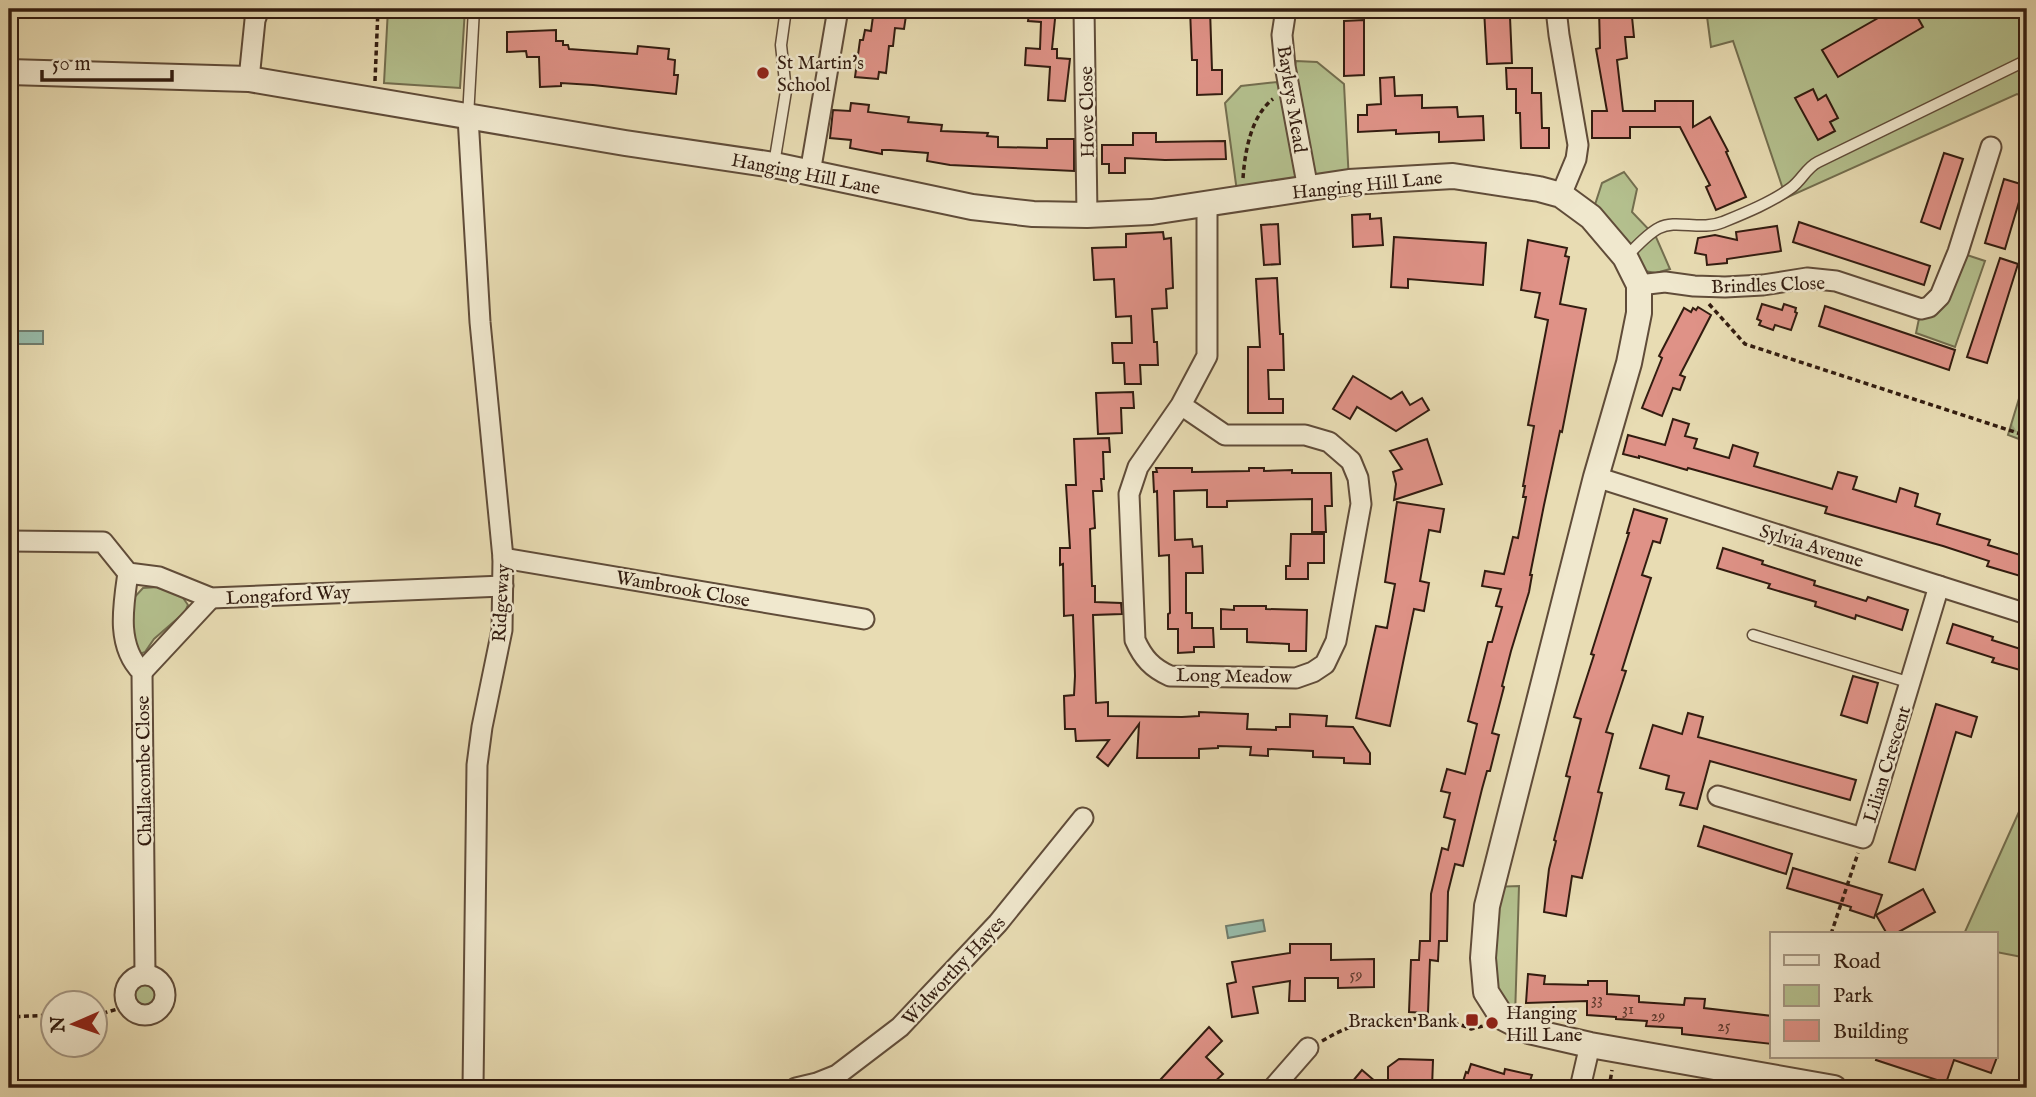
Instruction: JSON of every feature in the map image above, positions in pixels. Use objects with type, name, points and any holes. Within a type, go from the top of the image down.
[{"type":"street","points":[[249,79],[255,20],[259,9]]},
{"type":"street","points":[[810,173],[838,9]]},
{"type":"street","name":"Hove Close","points":[[1084,9],[1087,215]]},
{"type":"street","name":"Bayleys Mead","points":[[1286,9],[1282,35],[1308,189]]},
{"type":"street","points":[[1556,9],[1578,145],[1576,159],[1561,195]]},
{"type":"street","name":"Hanging Hill Lane","points":[[9,72],[249,79],[774,165],[972,207],[1032,214],[1152,212],[1380,179],[1453,176],[1561,195],[1591,217],[1626,257],[1639,285],[1639,313],[1635,339],[1596,477],[1487,906],[1483,958],[1486,992],[1502,1017]]},
{"type":"street","name":"Ridgeway","points":[[468,117],[480,322],[503,558],[502,630],[477,765],[473,1088]]},
{"type":"street","name":"Brindles Close","points":[[1639,285],[1665,282],[1693,286],[1763,285],[1807,278],[1836,281],[1921,309],[1929,307],[1940,296],[1958,252],[1991,147]]},
{"type":"street","name":"Long Meadow","points":[[1181,405],[1225,435],[1305,435],[1329,442],[1351,461],[1358,478],[1361,504],[1336,641],[1325,664],[1313,672],[1296,678],[1170,676],[1153,668],[1135,640],[1129,494],[1138,467],[1181,405],[1207,356],[1207,204]]},
{"type":"street","name":"Sylvia Avenue","points":[[1596,477],[2027,614]]},
{"type":"street","points":[[9,541],[103,542],[128,573]]},
{"type":"street","name":"Wambrook Close","points":[[503,558],[864,619]]},
{"type":"street","name":"Longaford Way","points":[[128,573],[159,577],[211,598],[503,586]]},
{"type":"street","name":"Challacombe Close","points":[[128,573],[122,608],[123,634],[131,662],[142,672],[145,974]]},
{"type":"street","name":"Lilian Crescent","points":[[1718,796],[1863,838],[1939,586]]},
{"type":"street","points":[[142,672],[211,598]]},
{"type":"street","name":"Widworthy Hayes","points":[[796,1088],[837,1075],[900,1027],[998,923],[1083,818]]},
{"type":"street","points":[[145,974],[159,979],[166,991],[163,1005],[153,1014],[134,1012],[128,1006],[125,992],[134,978],[145,974]]},
{"type":"street","points":[[1502,1017],[1529,1031],[1590,1045],[1834,1088]]},
{"type":"street","points":[[1580,1088],[1590,1045]]},
{"type":"street","points":[[1273,1088],[1308,1048]]},
{"type":"lane","points":[[468,117],[474,9]]},
{"type":"lane","points":[[774,165],[786,92],[781,45],[786,9]]},
{"type":"lane","points":[[1626,257],[1660,227],[1705,227],[1721,223],[1785,192],[1796,185],[1809,167],[1818,162],[2027,60]]},
{"type":"lane","points":[[1753,635],[1911,683]]},
{"type":"path","points":[[374,101],[378,9]]},
{"type":"path","points":[[1244,197],[1242,185],[1248,143],[1261,113],[1270,100],[1290,91]]},
{"type":"path","points":[[1693,286],[1745,344],[2027,436]]},
{"type":"path","points":[[1833,932],[1863,838]]},
{"type":"path","points":[[108,1012],[128,1006]]},
{"type":"path","points":[[12,1088],[10,1017],[38,1016]]},
{"type":"path","points":[[1308,1048],[1344,1028],[1380,1019],[1400,1017],[1460,1024],[1471,1029],[1502,1017]]},
{"type":"green space","points":[[388,9],[465,9],[460,88],[384,83]]},
{"type":"green space","points":[[1706,9],[2027,9],[2027,98],[2017,94],[1786,198],[1733,41],[1711,47]]},
{"type":"green space","points":[[1296,61],[1317,62],[1344,84],[1349,182],[1238,199],[1225,103],[1241,86],[1277,82],[1280,94],[1290,91]]},
{"type":"green space","points":[[1624,172],[1637,189],[1632,212],[1656,237],[1670,269],[1656,273],[1633,269],[1591,217],[1602,183]]},
{"type":"green space","points":[[1958,252],[1985,261],[1955,347],[1916,333],[1921,309]]},
{"type":"green space","points":[[2027,372],[2027,442],[2008,435]]},
{"type":"green space","points":[[158,587],[181,595],[188,605],[185,612],[140,654],[134,650],[130,602],[143,588]]},
{"type":"green space","points":[[2027,794],[2027,958],[1997,952],[1997,932],[1965,932]]},
{"type":"green space","points":[[1519,886],[1515,1017],[1502,1017],[1483,958],[1492,887]]},
{"type":"green space","points":[[143,977],[151,979],[156,990],[151,1009],[139,1006],[134,995],[134,986]]},
{"type":"shaded area","points":[[16,331],[43,331],[43,344],[15,344]]},
{"type":"shaded area","points":[[1263,920],[1265,931],[1228,938],[1226,926]]},
{"type":"building","points":[[874,9],[907,9],[904,29],[895,28],[893,46],[889,46],[886,73],[879,72],[878,79],[855,77],[860,40],[863,40],[865,30],[871,31]]},
{"type":"building","points":[[1030,9],[1056,9],[1052,49],[1057,49],[1057,58],[1070,59],[1065,101],[1048,100],[1050,67],[1025,65],[1026,48],[1040,49],[1041,22],[1028,21]]},
{"type":"building","points":[[1190,9],[1210,9],[1212,70],[1222,70],[1222,94],[1197,95],[1197,60],[1192,60]]},
{"type":"building","points":[[1484,9],[1507,9],[1507,17],[1510,17],[1512,63],[1487,64]]},
{"type":"building","points":[[1599,9],[1629,9],[1632,17],[1634,37],[1625,37],[1627,58],[1617,60],[1623,111],[1655,111],[1655,101],[1693,101],[1693,127],[1710,117],[1728,151],[1726,152],[1746,197],[1716,210],[1706,187],[1710,185],[1680,127],[1630,127],[1630,138],[1592,138],[1592,111],[1607,111],[1596,49],[1600,48]]},
{"type":"building","points":[[1894,9],[1913,9],[1923,27],[1838,77],[1822,50]]},
{"type":"building","points":[[1364,20],[1364,75],[1344,76],[1344,21]]},
{"type":"building","points":[[556,30],[556,41],[563,41],[563,45],[568,45],[569,49],[637,54],[638,46],[669,49],[668,59],[675,60],[674,75],[678,75],[676,94],[561,83],[561,86],[540,87],[539,57],[527,57],[526,51],[507,52],[507,32]]},
{"type":"building","points":[[1506,68],[1532,68],[1532,93],[1541,93],[1542,128],[1549,128],[1549,148],[1521,148],[1516,89],[1507,89]]},
{"type":"building","points":[[1394,77],[1395,96],[1422,95],[1422,108],[1457,107],[1458,117],[1483,116],[1484,140],[1439,142],[1439,132],[1358,132],[1358,115],[1367,115],[1367,105],[1381,104],[1380,78]]},
{"type":"building","points":[[1813,89],[1818,100],[1826,95],[1838,118],[1830,122],[1835,131],[1818,140],[1795,98]]},
{"type":"building","points":[[851,103],[869,105],[868,112],[909,117],[908,122],[942,125],[941,131],[988,133],[987,136],[998,137],[998,147],[1047,148],[1047,139],[1074,139],[1074,171],[950,165],[927,161],[928,153],[882,150],[882,154],[850,148],[851,140],[830,138],[833,110],[850,111]]},
{"type":"building","points":[[1133,133],[1156,133],[1156,142],[1225,141],[1226,159],[1125,158],[1125,173],[1109,173],[1109,164],[1102,164],[1102,145],[1133,145]]},
{"type":"building","points":[[1944,153],[1963,159],[1940,229],[1921,222]]},
{"type":"building","points":[[2004,179],[2024,185],[2005,249],[1985,243]]},
{"type":"building","points":[[1370,214],[1370,219],[1381,218],[1383,245],[1353,247],[1352,215]]},
{"type":"building","points":[[1799,222],[1930,266],[1924,285],[1793,242]]},
{"type":"building","points":[[1278,224],[1280,264],[1264,265],[1261,225]]},
{"type":"building","points":[[1777,226],[1781,251],[1727,259],[1727,263],[1707,265],[1706,255],[1695,253],[1698,238],[1715,235],[1737,240],[1736,232]]},
{"type":"building","points":[[1163,232],[1164,239],[1171,238],[1173,288],[1166,289],[1167,308],[1152,309],[1158,365],[1140,365],[1141,384],[1125,384],[1124,363],[1113,363],[1112,343],[1132,343],[1131,316],[1116,317],[1114,279],[1094,280],[1092,248],[1126,247],[1126,234]]},
{"type":"building","points":[[1394,237],[1486,243],[1483,285],[1408,279],[1408,288],[1391,287]]},
{"type":"building","points":[[1528,240],[1567,248],[1565,256],[1569,257],[1560,304],[1586,309],[1562,432],[1560,431],[1544,505],[1529,592],[1511,651],[1492,733],[1499,735],[1490,771],[1487,771],[1463,866],[1455,864],[1448,892],[1447,941],[1439,941],[1438,961],[1430,960],[1428,1013],[1409,1012],[1411,960],[1419,960],[1420,941],[1430,941],[1431,894],[1442,848],[1448,850],[1455,820],[1444,817],[1450,793],[1441,791],[1447,769],[1465,774],[1477,724],[1468,721],[1488,642],[1492,642],[1502,607],[1496,606],[1501,589],[1482,586],[1485,571],[1504,574],[1513,537],[1518,538],[1526,497],[1523,497],[1523,486],[1534,426],[1528,425],[1548,320],[1535,317],[1540,293],[1521,290]]},
{"type":"building","points":[[2000,258],[2018,264],[1987,363],[1967,357]]},
{"type":"building","points":[[1277,278],[1284,370],[1268,370],[1269,399],[1283,399],[1283,413],[1248,413],[1248,347],[1260,347],[1256,279]]},
{"type":"building","points":[[1762,304],[1782,310],[1784,304],[1796,308],[1791,330],[1775,325],[1773,330],[1759,325],[1761,321],[1757,319]]},
{"type":"building","points":[[1825,306],[1955,350],[1949,370],[1819,326]]},
{"type":"building","points":[[1698,307],[1711,315],[1680,375],[1685,377],[1680,390],[1673,388],[1662,416],[1642,408],[1662,358],[1659,356],[1684,308],[1691,312]]},
{"type":"building","points":[[1353,376],[1391,399],[1402,392],[1410,405],[1422,398],[1429,410],[1396,431],[1357,407],[1350,419],[1333,409]]},
{"type":"building","points":[[1133,392],[1134,408],[1121,408],[1122,433],[1098,434],[1096,393]]},
{"type":"building","points":[[1673,419],[1689,424],[1685,436],[1697,439],[1694,448],[1729,458],[1733,445],[1758,453],[1754,466],[1832,489],[1838,472],[1857,477],[1853,489],[1896,502],[1900,488],[1918,494],[1915,506],[1940,514],[1937,524],[1990,540],[1988,545],[2027,557],[2027,578],[1987,566],[1989,561],[1943,546],[1825,513],[1827,507],[1688,468],[1687,470],[1623,454],[1628,435],[1665,445]]},
{"type":"building","points":[[1109,438],[1110,452],[1103,452],[1102,491],[1093,491],[1095,528],[1090,529],[1092,586],[1095,586],[1095,602],[1121,603],[1122,614],[1093,615],[1096,703],[1108,702],[1108,716],[1182,717],[1199,716],[1199,712],[1248,714],[1247,729],[1276,730],[1276,727],[1290,727],[1290,714],[1327,716],[1326,726],[1353,727],[1370,753],[1370,764],[1344,763],[1344,758],[1313,757],[1313,751],[1268,749],[1268,756],[1250,755],[1251,747],[1218,746],[1199,749],[1199,758],[1137,758],[1139,724],[1108,766],[1097,757],[1109,740],[1076,741],[1075,729],[1065,729],[1064,696],[1074,695],[1075,676],[1073,615],[1064,616],[1063,564],[1060,565],[1060,548],[1070,548],[1066,485],[1076,485],[1074,439]]},
{"type":"building","points":[[1427,439],[1442,484],[1394,500],[1396,484],[1393,472],[1402,469],[1390,451]]},
{"type":"building","points":[[1156,468],[1192,468],[1192,472],[1249,471],[1249,468],[1264,468],[1264,471],[1331,473],[1332,506],[1325,506],[1326,532],[1312,532],[1312,499],[1227,501],[1227,507],[1207,507],[1207,490],[1174,491],[1175,540],[1192,539],[1193,547],[1202,546],[1203,573],[1186,573],[1186,613],[1192,613],[1192,628],[1213,628],[1214,647],[1194,647],[1194,652],[1178,653],[1178,629],[1168,629],[1169,555],[1159,556],[1157,491],[1154,492],[1153,472],[1157,472]]},
{"type":"building","points":[[1397,502],[1444,509],[1440,532],[1429,530],[1420,581],[1429,583],[1424,611],[1414,609],[1390,726],[1356,718],[1376,626],[1387,628],[1395,584],[1385,582]]},
{"type":"building","points":[[1634,509],[1667,519],[1660,543],[1653,541],[1642,575],[1651,578],[1606,732],[1613,734],[1598,792],[1602,793],[1582,878],[1572,876],[1566,916],[1544,912],[1549,869],[1556,841],[1554,840],[1570,777],[1566,776],[1581,719],[1574,717]]},
{"type":"building","points":[[1291,534],[1324,534],[1324,563],[1308,563],[1308,579],[1286,579],[1286,566],[1290,566]]},
{"type":"building","points":[[1723,548],[1815,581],[1814,585],[1866,601],[1868,597],[1908,610],[1902,630],[1856,615],[1855,619],[1815,606],[1816,602],[1768,588],[1770,584],[1717,568]]},
{"type":"building","points":[[1234,606],[1307,610],[1306,651],[1289,651],[1289,644],[1247,642],[1247,629],[1221,629],[1221,609],[1234,610]]},
{"type":"building","points":[[1953,624],[2027,651],[2027,672],[1992,662],[1994,658],[1947,643]]},
{"type":"building","points":[[1853,676],[1878,683],[1867,723],[1841,715]]},
{"type":"building","points":[[1936,704],[1977,717],[1971,737],[1956,732],[1915,870],[1889,862]]},
{"type":"building","points":[[1688,713],[1703,717],[1698,737],[1856,780],[1850,800],[1710,761],[1697,809],[1680,805],[1684,793],[1666,789],[1669,776],[1640,768],[1653,725],[1682,734]]},
{"type":"building","points":[[1704,826],[1792,854],[1786,874],[1698,846]]},
{"type":"building","points":[[1793,868],[1882,895],[1874,918],[1850,910],[1851,907],[1787,888]]},
{"type":"building","points":[[1923,889],[1935,912],[1899,932],[1886,932],[1876,915]]},
{"type":"building","points":[[1290,944],[1331,944],[1331,960],[1374,959],[1374,987],[1338,988],[1338,978],[1305,978],[1305,1001],[1289,1001],[1290,981],[1253,987],[1258,1013],[1232,1017],[1227,984],[1236,982],[1232,962],[1290,953]]},
{"type":"building","points":[[1528,974],[1545,976],[1544,984],[1588,985],[1588,981],[1607,981],[1607,994],[1639,996],[1639,1002],[1684,1005],[1685,998],[1705,999],[1704,1008],[1770,1016],[1770,1044],[1682,1034],[1682,1028],[1646,1026],[1647,1021],[1587,1015],[1587,1001],[1526,1003]]},
{"type":"building","points":[[1209,1027],[1222,1041],[1206,1057],[1223,1074],[1208,1088],[1170,1088],[1161,1079]]},
{"type":"building","points":[[1997,1058],[1991,1073],[1954,1060],[1946,1083],[1876,1060]]},
{"type":"building","points":[[1399,1059],[1433,1060],[1432,1088],[1395,1088],[1388,1081],[1388,1067]]},
{"type":"building","points":[[1471,1064],[1504,1074],[1505,1069],[1532,1075],[1530,1081],[1541,1084],[1541,1088],[1461,1088]]},
{"type":"building","points":[[1362,1070],[1383,1088],[1347,1088]]},
{"type":"place","name":"St Martin's School","points":[[763,73]]},
{"type":"place","name":"Bracken Bank","points":[[1472,1020]]},
{"type":"place","name":"Hanging Hill Lane","points":[[1492,1023]]}]
